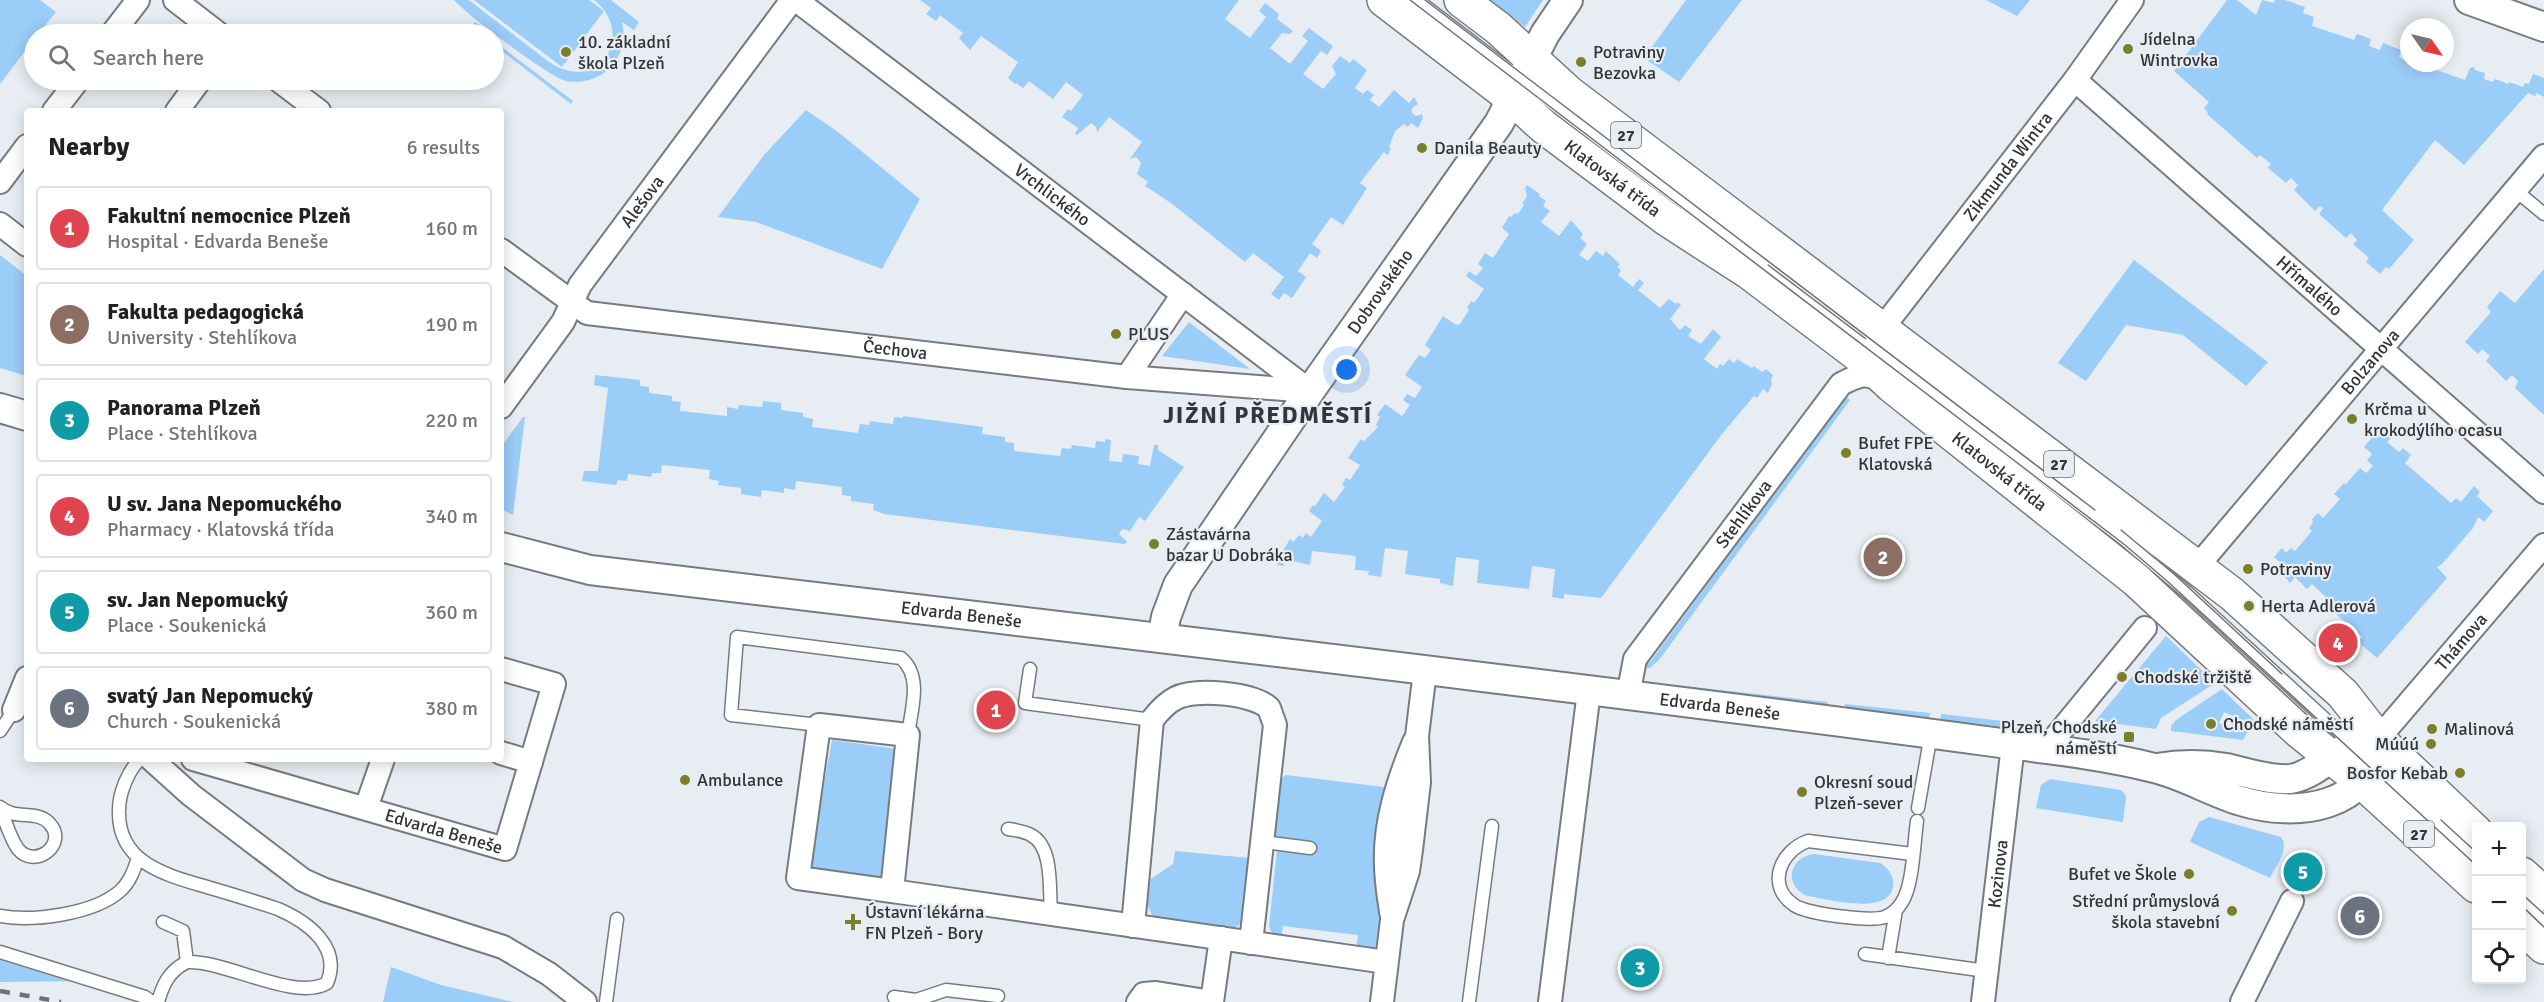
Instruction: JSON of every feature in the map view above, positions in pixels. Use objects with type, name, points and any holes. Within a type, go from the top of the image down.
[{"type":"main road","name":"Klatovská třída","points":[[1384,0],[1522,79],[1569,93],[2171,597],[2300,732],[2360,757],[2472,829]]},
{"type":"main road","name":"Klatovská třída","points":[[1461,0],[1498,28],[1544,127],[1658,212],[1750,273],[1868,343],[1892,386],[2171,597],[2232,594],[2343,694],[2360,757],[2472,882]]},
{"type":"main road","points":[[2524,876],[2544,894]]},
{"type":"main road","points":[[2525,930],[2544,947]]},
{"type":"street","points":[[120,24],[138,0]]},
{"type":"street","points":[[175,0],[206,24]]},
{"type":"street","name":"Vrchlického","points":[[794,0],[1310,391]]},
{"type":"street","name":"Alešova","points":[[504,403],[563,322],[580,285],[794,0]]},
{"type":"street","name":"Dobrovského","points":[[1162,638],[1166,617],[1178,585],[1310,391],[1499,123],[1545,34],[1568,0]]},
{"type":"street","name":"Zikmunda Wintra","points":[[1868,343],[2075,80],[2132,0]]},
{"type":"street","points":[[2469,0],[2544,27]]},
{"type":"street","name":"Hřímalého","points":[[2075,80],[2544,492]]},
{"type":"street","points":[[56,108],[70,90]]},
{"type":"street","points":[[179,108],[193,90]]},
{"type":"street","points":[[291,90],[315,108]]},
{"type":"street","points":[[0,182],[24,150]]},
{"type":"street","name":"Bolzanova","points":[[2171,597],[2544,156]]},
{"type":"street","points":[[0,224],[24,243]]},
{"type":"street","name":"Čechova","points":[[504,252],[587,313],[1127,377],[1310,391]]},
{"type":"street","points":[[1127,377],[1183,294]]},
{"type":"street","name":"Stehlíkova","points":[[1628,696],[1635,659],[1841,384],[1864,374],[1871,375],[1892,386]]},
{"type":"street","points":[[0,408],[24,415]]},
{"type":"street","name":"Thámova","points":[[2360,757],[2544,544]]},
{"type":"street","name":"Edvarda Beneše","points":[[504,548],[590,570],[1425,670],[2013,745]]},
{"type":"street","points":[[2045,750],[2171,597]]},
{"type":"street","name":"Edvarda Beneše","points":[[213,762],[247,767],[366,808],[505,849],[554,684],[504,670]]},
{"type":"street","points":[[1382,1002],[1392,920],[1386,865],[1387,842],[1392,806],[1417,735],[1425,670]]},
{"type":"street","points":[[14,709],[24,685]]},
{"type":"street","points":[[1550,1002],[1589,691]]},
{"type":"street","points":[[1133,926],[1152,720],[1167,704],[1189,693],[1252,698],[1269,708],[1275,726],[1264,842],[1251,942]]},
{"type":"street","points":[[892,891],[908,735],[819,725],[798,878],[1386,962]]},
{"type":"street","points":[[2013,745],[2157,768],[2243,802],[2282,809],[2321,804],[2353,791],[2360,757],[2287,779],[2206,765],[2183,764],[2157,768]]},
{"type":"street","name":"Kozinova","points":[[1983,1002],[2013,745]]},
{"type":"street","points":[[504,754],[531,762]]},
{"type":"street","points":[[154,762],[191,795],[303,880],[325,890],[503,947],[549,974],[585,1002]]},
{"type":"street","name":"Edvarda Beneše","points":[[366,808],[382,762]]},
{"type":"street","points":[[2242,1002],[2292,901]]},
{"type":"street","points":[[1138,1002],[1144,994],[1156,993],[1214,1002],[1221,938]]},
{"type":"lane","name":"Klatovská třída","points":[[1417,0],[1774,272]]},
{"type":"lane","points":[[2515,190],[2544,214]]},
{"type":"lane","points":[[819,725],[731,715],[737,637],[901,658],[911,670],[914,684],[908,735]]},
{"type":"lane","points":[[1030,669],[1025,703],[1152,720]]},
{"type":"lane","points":[[0,730],[14,709]]},
{"type":"lane","points":[[1912,854],[1808,841],[1788,852],[1782,862],[1780,879],[1785,896],[1793,905],[1804,910],[1874,919],[1886,917],[1896,910],[1904,900],[1907,889],[1931,734]]},
{"type":"lane","name":"Klatovská třída","points":[[2360,757],[2472,855]]},
{"type":"lane","points":[[138,762],[128,778],[119,801],[118,821],[126,842],[138,858],[158,872],[278,909],[296,917],[323,943],[332,965],[327,983],[313,992],[263,982],[211,964],[187,962],[171,973],[165,981],[158,1002]]},
{"type":"lane","points":[[0,807],[10,814],[37,816],[49,822],[55,835],[52,848],[48,853],[35,857],[23,854],[15,843],[0,807]]},
{"type":"lane","points":[[1469,1002],[1492,826]]},
{"type":"lane","points":[[1008,829],[1032,835],[1042,845],[1047,865],[1051,914]]},
{"type":"lane","points":[[1264,842],[1310,848]]},
{"type":"lane","points":[[0,916],[36,918],[95,905],[124,887],[138,858]]},
{"type":"lane","points":[[2526,903],[2544,920]]},
{"type":"lane","points":[[1888,958],[1896,910]]},
{"type":"lane","points":[[606,1002],[617,919]]},
{"type":"lane","points":[[162,922],[183,931],[187,962]]},
{"type":"lane","points":[[0,952],[145,997],[153,1002]]},
{"type":"lane","points":[[1865,954],[1986,971]]},
{"type":"lane","points":[[894,998],[916,1000],[945,996],[998,996]]},
{"type":"shaded area","points":[[0,0],[40,0],[56,12],[46,24],[24,24],[24,52],[0,84]]},
{"type":"shaded area","points":[[454,0],[469,0],[500,24],[482,24]]},
{"type":"shaded area","points":[[474,0],[589,0],[604,11],[562,67]]},
{"type":"shaded area","points":[[594,0],[611,0],[639,22],[634,30],[622,22],[622,47],[617,59],[609,69],[600,76],[578,82],[566,81],[557,77],[504,42],[504,27],[552,64],[561,69],[581,72],[603,61],[610,50],[611,25],[605,12]]},
{"type":"shaded area","points":[[920,0],[1239,0],[1225,19],[1250,38],[1266,17],[1259,11],[1265,3],[1279,14],[1277,19],[1293,31],[1290,34],[1282,33],[1270,48],[1290,64],[1308,41],[1302,36],[1309,28],[1333,46],[1327,55],[1321,51],[1303,74],[1323,89],[1336,74],[1332,66],[1340,56],[1350,63],[1353,59],[1367,70],[1355,88],[1363,94],[1367,90],[1374,95],[1370,100],[1379,107],[1394,90],[1409,103],[1414,97],[1418,104],[1412,108],[1412,113],[1416,116],[1422,114],[1423,118],[1418,128],[1411,123],[1408,127],[1404,124],[1395,131],[1388,155],[1384,152],[1360,183],[1367,188],[1343,225],[1331,217],[1312,244],[1321,251],[1317,258],[1310,253],[1298,271],[1306,277],[1292,298],[1284,293],[1279,300],[1271,294],[1284,277],[1253,253],[1245,262],[1171,203],[1145,186],[1148,182],[1137,174],[1141,163],[1136,157],[1130,159],[1142,142],[1109,117],[1097,132],[1096,127],[1091,123],[1077,135],[1075,134],[1078,128],[1062,117],[1068,109],[1071,111],[1083,95],[1066,82],[1053,99],[1029,81],[1023,88],[1015,84],[1008,78],[1018,62],[981,36],[970,50],[959,38],[963,33],[940,15],[936,21],[926,14],[931,8]]},
{"type":"shaded area","points":[[1489,0],[1543,0],[1525,27]]},
{"type":"shaded area","points":[[1686,0],[1742,0],[1679,82],[1644,58]]},
{"type":"shaded area","points":[[1986,0],[2030,0],[2017,16]]},
{"type":"shaded area","points":[[2227,0],[2237,0],[2256,15],[2262,0],[2274,3],[2275,0],[2285,0],[2305,7],[2303,13],[2314,17],[2312,26],[2354,40],[2357,34],[2371,39],[2369,46],[2380,50],[2383,43],[2400,50],[2400,72],[2442,72],[2465,80],[2470,68],[2474,67],[2475,70],[2485,73],[2484,79],[2493,82],[2495,79],[2523,87],[2525,83],[2529,84],[2533,74],[2544,78],[2544,97],[2537,93],[2535,96],[2528,93],[2464,165],[2435,140],[2382,210],[2414,240],[2389,269],[2386,267],[2380,274],[2366,262],[2369,258],[2353,244],[2357,240],[2351,233],[2346,238],[2319,214],[2323,208],[2320,206],[2315,211],[2294,190],[2298,185],[2291,178],[2286,183],[2268,168],[2271,164],[2260,155],[2257,158],[2207,114],[2204,108],[2209,102],[2174,71]]},
{"type":"shaded area","points":[[504,49],[573,101],[571,104],[504,53]]},
{"type":"shaded area","points":[[806,110],[838,132],[920,199],[882,269],[756,222],[718,217],[764,155]]},
{"type":"shaded area","points":[[1527,185],[1540,194],[1539,196],[1546,201],[1543,206],[1550,211],[1541,222],[1559,236],[1571,220],[1583,234],[1580,238],[1587,244],[1579,255],[1588,261],[1596,251],[1603,256],[1606,251],[1620,264],[1617,267],[1621,270],[1618,275],[1633,287],[1639,279],[1644,283],[1638,290],[1660,308],[1669,299],[1676,304],[1677,302],[1681,305],[1670,319],[1680,330],[1685,325],[1692,330],[1688,336],[1701,344],[1713,329],[1721,337],[1704,359],[1717,369],[1720,364],[1723,366],[1729,359],[1734,363],[1737,359],[1762,372],[1766,369],[1773,375],[1768,393],[1763,389],[1757,398],[1754,396],[1722,434],[1601,598],[1564,594],[1564,599],[1552,597],[1555,569],[1532,566],[1529,589],[1477,583],[1479,560],[1456,557],[1453,586],[1440,583],[1440,579],[1405,574],[1408,551],[1385,548],[1381,577],[1368,575],[1369,571],[1355,570],[1356,556],[1312,551],[1310,565],[1284,559],[1284,566],[1278,565],[1274,557],[1276,553],[1280,556],[1290,539],[1293,542],[1299,535],[1303,538],[1306,533],[1311,537],[1322,521],[1309,511],[1313,505],[1315,506],[1324,493],[1334,502],[1345,487],[1342,484],[1346,478],[1350,480],[1360,465],[1348,458],[1361,439],[1364,441],[1378,427],[1376,425],[1380,417],[1377,415],[1385,404],[1402,416],[1410,405],[1403,400],[1407,394],[1415,398],[1422,387],[1405,375],[1419,355],[1425,358],[1431,350],[1425,345],[1443,316],[1456,325],[1460,324],[1469,310],[1467,308],[1471,301],[1474,303],[1484,289],[1466,276],[1469,271],[1476,276],[1483,268],[1478,264],[1485,253],[1493,258],[1509,234],[1502,228],[1509,216],[1518,214],[1524,205],[1522,204],[1527,196],[1525,188]]},
{"type":"shaded area","points":[[0,255],[24,274],[24,375],[0,368]]},
{"type":"shaded area","points":[[2134,260],[2268,362],[2246,386],[2183,335],[2126,325],[2086,381],[2058,363]]},
{"type":"shaded area","points":[[2544,269],[2544,415],[2515,388],[2518,381],[2512,375],[2506,381],[2486,361],[2490,356],[2482,349],[2478,354],[2465,342],[2491,312],[2487,307],[2500,291],[2515,303]]},
{"type":"shaded area","points":[[1189,322],[1250,369],[1162,356]]},
{"type":"shaded area","points":[[595,375],[640,380],[640,386],[649,387],[649,393],[672,396],[672,401],[681,402],[680,411],[727,416],[727,407],[738,409],[739,405],[762,407],[763,401],[781,403],[781,410],[803,413],[803,417],[813,419],[812,427],[858,433],[860,424],[869,425],[870,421],[893,424],[894,417],[903,418],[903,416],[983,427],[982,434],[1005,437],[1005,442],[1014,443],[1014,451],[1060,456],[1062,448],[1071,449],[1072,445],[1095,448],[1096,441],[1105,442],[1105,439],[1111,440],[1109,461],[1122,462],[1123,454],[1139,456],[1138,464],[1150,466],[1154,445],[1158,445],[1158,450],[1184,467],[1145,521],[1139,517],[1130,531],[1122,529],[1119,534],[1127,542],[1125,544],[884,514],[873,510],[874,504],[851,501],[851,496],[842,495],[842,487],[796,481],[795,490],[784,488],[784,493],[762,490],[761,497],[741,494],[741,488],[718,485],[719,481],[709,479],[710,470],[662,465],[661,473],[652,473],[651,477],[628,474],[627,481],[618,480],[616,485],[582,481],[584,471],[598,471],[608,388],[594,385]]},
{"type":"shaded area","points":[[1846,397],[1850,400],[1659,660],[1650,668],[1641,668],[1645,658],[1650,662]]},
{"type":"shaded area","points":[[525,417],[513,515],[504,510],[504,443]]},
{"type":"shaded area","points":[[2388,424],[2391,426],[2386,432],[2392,437],[2387,442],[2399,452],[2403,448],[2411,455],[2405,463],[2451,503],[2456,498],[2461,502],[2474,486],[2480,492],[2477,496],[2493,511],[2484,522],[2478,517],[2473,528],[2437,567],[2447,578],[2377,658],[2358,642],[2362,637],[2327,606],[2331,602],[2312,584],[2307,589],[2295,577],[2290,583],[2284,576],[2288,570],[2274,557],[2282,548],[2286,553],[2291,548],[2295,551],[2312,531],[2309,528],[2313,522],[2312,519],[2318,513],[2323,518],[2340,499],[2334,494],[2344,483],[2346,484],[2360,468],[2366,473],[2373,466],[2367,460],[2372,454],[2364,447],[2375,434],[2372,431],[2377,426],[2382,430]]},
{"type":"shaded area","points":[[2166,636],[2215,683],[2161,718],[2156,729],[2095,721]]},
{"type":"shaded area","points":[[1676,685],[1828,702],[1827,714],[1674,696]]},
{"type":"shaded area","points":[[2222,689],[2254,720],[2243,740],[2171,731],[2171,726],[2176,720]],"holes":[[[2224,712],[2235,717],[2230,728],[2219,723]]]},
{"type":"shaded area","points":[[1845,704],[1930,713],[1928,726],[1844,716]]},
{"type":"shaded area","points":[[1941,714],[2013,722],[2017,726],[2017,732],[1940,727]]},
{"type":"shaded area","points":[[832,740],[897,749],[888,885],[808,871]]},
{"type":"shaded area","points":[[1286,775],[1392,788],[1384,887],[1375,951],[1356,950],[1358,935],[1283,926],[1281,941],[1274,937],[1269,927],[1278,840],[1271,833],[1277,782]]},
{"type":"shaded area","points":[[2050,779],[2121,790],[2126,796],[2123,822],[2036,808],[2041,785]]},
{"type":"shaded area","points":[[2209,817],[2281,837],[2283,852],[2270,878],[2190,842],[2199,822]]},
{"type":"shaded area","points":[[1175,851],[1249,858],[1255,871],[1244,921],[1232,930],[1154,920],[1146,902],[1145,883],[1173,864]]},
{"type":"shaded area","points":[[1814,854],[1880,863],[1893,879],[1893,887],[1889,896],[1880,901],[1856,904],[1807,896],[1794,885],[1792,872],[1799,860]]},
{"type":"shaded area","points":[[0,954],[81,981],[0,982]]},
{"type":"shaded area","points":[[391,967],[441,985],[513,1002],[383,1002]]},
{"type":"tram line","points":[[1410,0],[2125,545],[2472,861]]},
{"type":"tram line","points":[[1425,0],[2095,510]]},
{"type":"tram line","points":[[2121,530],[2174,574],[2282,674]]},
{"type":"tram line","points":[[2441,820],[2472,848]]},
{"type":"tram line","points":[[2526,898],[2544,914]]},
{"type":"tram line","points":[[2526,910],[2544,927]]},
{"type":"railway","points":[[0,991],[61,1002]]},
{"type":"place","name":"Jídelna Wintrovka","points":[[2128,49]]},
{"type":"place","name":"10. základní škola Plzeň","points":[[566,52]]},
{"type":"place","name":"Potraviny Bezovka","points":[[1581,62]]},
{"type":"place","name":"Danila Beauty","points":[[1422,148]]},
{"type":"place","name":"PLUS","points":[[1116,334]]},
{"type":"place","name":"Krčma u krokodýlího ocasu","points":[[2352,419]]},
{"type":"place","name":"Bufet FPE Klatovská","points":[[1846,453]]},
{"type":"place","name":"Zástavárna bazar U Dobráka","points":[[1154,544]]},
{"type":"place","name":"Fakulta pedagogická","points":[[1883,557]]},
{"type":"place","name":"Potraviny","points":[[2248,569]]},
{"type":"place","name":"Herta Adlerová","points":[[2249,606]]},
{"type":"place","name":"U sv. Jana Nepomuckého","points":[[2338,643]]},
{"type":"place","name":"Chodské tržiště","points":[[2122,677]]},
{"type":"place","name":"Fakultní nemocnice Plzeň","points":[[996,710]]},
{"type":"place","name":"Chodské náměstí","points":[[2211,724]]},
{"type":"place","name":"Malinová","points":[[2432,729]]},
{"type":"place","name":"Plzeň, Chodské náměstí","points":[[2129,737]]},
{"type":"place","name":"Múúú","points":[[2431,744]]},
{"type":"place","name":"Bosfor Kebab","points":[[2460,773]]},
{"type":"place","name":"Ambulance","points":[[685,780]]},
{"type":"place","name":"Okresní soud Plzeň-sever","points":[[1802,792]]},
{"type":"place","name":"sv. Jan Nepomucký","points":[[2303,872]]},
{"type":"place","name":"Bufet ve Škole","points":[[2189,874]]},
{"type":"place","name":"Střední průmyslová škola stavební","points":[[2232,911]]},
{"type":"place","name":"svatý Jan Nepomucký","points":[[2360,916]]},
{"type":"place","name":"Ústavní lékárna FN Plzeň - Bory","points":[[853,922]]},
{"type":"place","name":"Panorama Plzeň","points":[[1640,968]]},
{"type":"district","name":"JIŽNÍ PŘEDMĚSTÍ","points":[[1268,415]]}]
